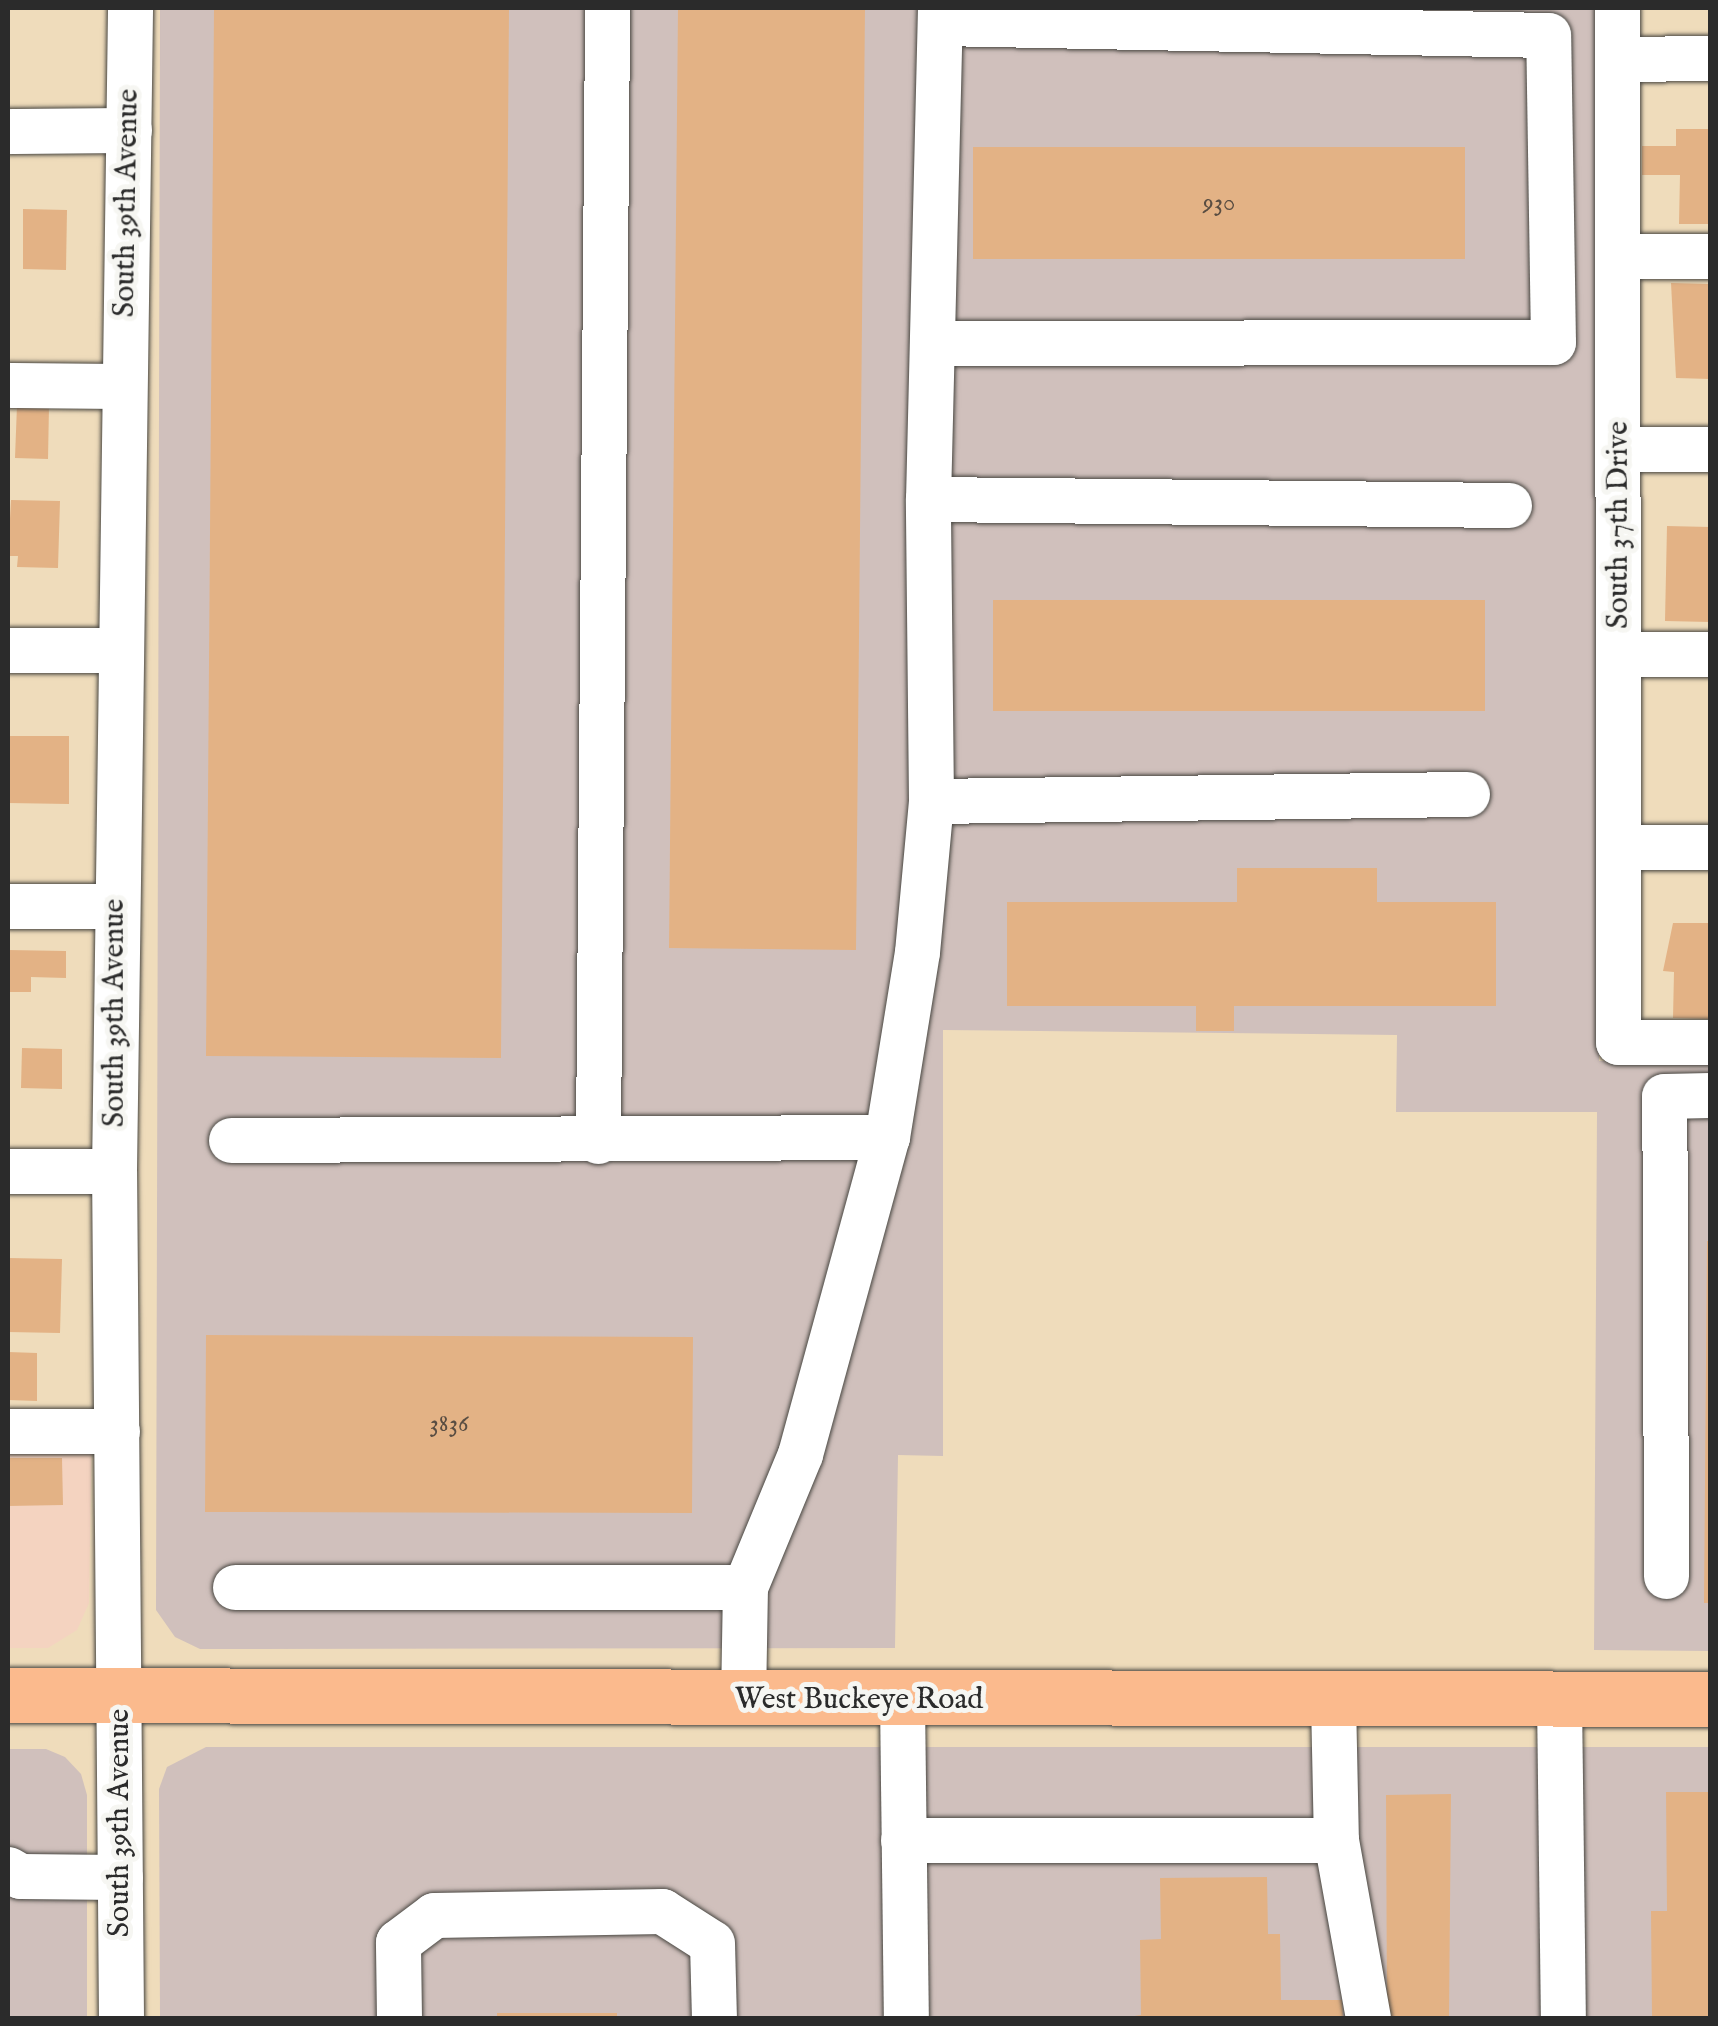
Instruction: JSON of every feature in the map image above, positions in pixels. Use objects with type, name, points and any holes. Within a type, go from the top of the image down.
[{"type":"main road","name":"West Buckeye Road","points":[[8,1695],[743,1701],[1710,1699]]},
{"type":"street","name":"South 39th Avenue","points":[[121,2018],[114,1171],[118,650],[130,8]]},
{"type":"street","points":[[598,1141],[607,8]]},
{"type":"street","name":"South 37th Drive","points":[[1618,8],[1618,1042],[1710,1042]]},
{"type":"street","points":[[743,1701],[745,1587],[800,1454],[887,1137],[917,952],[931,801],[928,499],[940,16],[1548,36],[1553,342],[932,343]]},
{"type":"street","points":[[1618,59],[1710,58]]},
{"type":"street","points":[[8,131],[128,130]]},
{"type":"street","points":[[1618,256],[1710,256]]},
{"type":"street","points":[[8,386],[123,386]]},
{"type":"street","points":[[1620,449],[1710,449]]},
{"type":"street","points":[[928,499],[1509,505]]},
{"type":"street","points":[[8,650],[118,650]]},
{"type":"street","points":[[1618,654],[1710,654]]},
{"type":"street","points":[[931,801],[1468,794]]},
{"type":"street","points":[[1618,847],[1710,847]]},
{"type":"street","points":[[8,906],[116,906]]},
{"type":"street","points":[[1666,1576],[1664,1096],[1710,1096]]},
{"type":"street","points":[[230,1140],[887,1137]]},
{"type":"street","points":[[8,1171],[114,1171]]},
{"type":"street","points":[[8,1431],[117,1431]]},
{"type":"street","points":[[234,1587],[745,1587]]},
{"type":"street","points":[[1559,1698],[1563,2018]]},
{"type":"street","points":[[1333,1700],[1336,1840],[1368,2018]]},
{"type":"street","points":[[902,1701],[906,2018]]},
{"type":"street","points":[[903,1840],[1336,1840]]},
{"type":"street","points":[[8,1869],[20,1876],[120,1876]]},
{"type":"street","points":[[398,2018],[398,1942],[434,1915],[662,1911],[712,1943],[714,2018]]},
{"type":"shaded area","points":[[160,8],[1609,8],[1599,1061],[1710,1061],[1710,1651],[1594,1650],[1597,1112],[1396,1112],[1397,1035],[943,1030],[943,1456],[898,1455],[895,1648],[200,1649],[175,1637],[156,1610]]},
{"type":"shaded area","points":[[8,1420],[92,1421],[89,1603],[77,1630],[48,1648],[8,1648]]},
{"type":"shaded area","points":[[206,1747],[1710,1747],[1710,2018],[160,2018],[159,1789],[167,1767]]},
{"type":"shaded area","points":[[8,1749],[46,1749],[65,1757],[81,1774],[87,1795],[87,2018],[8,2018]]},
{"type":"building","points":[[214,8],[509,8],[501,1058],[206,1056]]},
{"type":"building","points":[[678,8],[865,8],[856,950],[669,948]]},
{"type":"building","points":[[1676,129],[1710,129],[1710,224],[1679,224],[1680,175],[1642,175],[1642,146],[1676,146]]},
{"type":"building","points":[[973,147],[1465,147],[1465,259],[973,259]]},
{"type":"building","points":[[23,209],[67,210],[66,270],[23,269]]},
{"type":"building","points":[[1671,283],[1710,284],[1710,379],[1676,378]]},
{"type":"building","points":[[17,405],[49,406],[48,459],[15,458]]},
{"type":"building","points":[[11,500],[60,501],[58,568],[17,567],[18,556],[8,556]]},
{"type":"building","points":[[1667,526],[1710,527],[1710,622],[1665,621]]},
{"type":"building","points":[[993,600],[1485,600],[1485,711],[993,711]]},
{"type":"building","points":[[8,736],[69,736],[69,804],[8,803]]},
{"type":"building","points":[[1237,868],[1377,868],[1377,902],[1496,902],[1496,1006],[1234,1006],[1234,1031],[1196,1031],[1196,1006],[1007,1006],[1007,902],[1237,902]]},
{"type":"building","points":[[1673,923],[1710,923],[1710,1019],[1673,1018],[1674,972],[1663,971]]},
{"type":"building","points":[[8,950],[66,951],[66,978],[31,977],[31,992],[8,992]]},
{"type":"building","points":[[22,1048],[62,1049],[62,1089],[21,1088]]},
{"type":"building","points":[[1707,1241],[1710,1603],[1704,1603]]},
{"type":"building","points":[[8,1258],[62,1259],[60,1333],[8,1332]]},
{"type":"building","points":[[206,1335],[693,1337],[692,1513],[205,1512]]},
{"type":"building","points":[[8,1352],[37,1353],[37,1401],[8,1400]]},
{"type":"building","points":[[8,1458],[62,1458],[63,1505],[8,1506]]},
{"type":"building","points":[[1666,1792],[1710,1792],[1710,2018],[1652,2018],[1651,1911],[1667,1911]]},
{"type":"building","points":[[1451,1794],[1449,2018],[1387,2018],[1386,1795]]},
{"type":"building","points":[[1267,1877],[1268,1934],[1280,1934],[1281,2000],[1342,2000],[1343,2018],[1121,2018],[1141,2015],[1140,1940],[1161,1939],[1160,1878]]},
{"type":"building","points":[[497,2013],[617,2013],[617,2018],[497,2018]]}]
